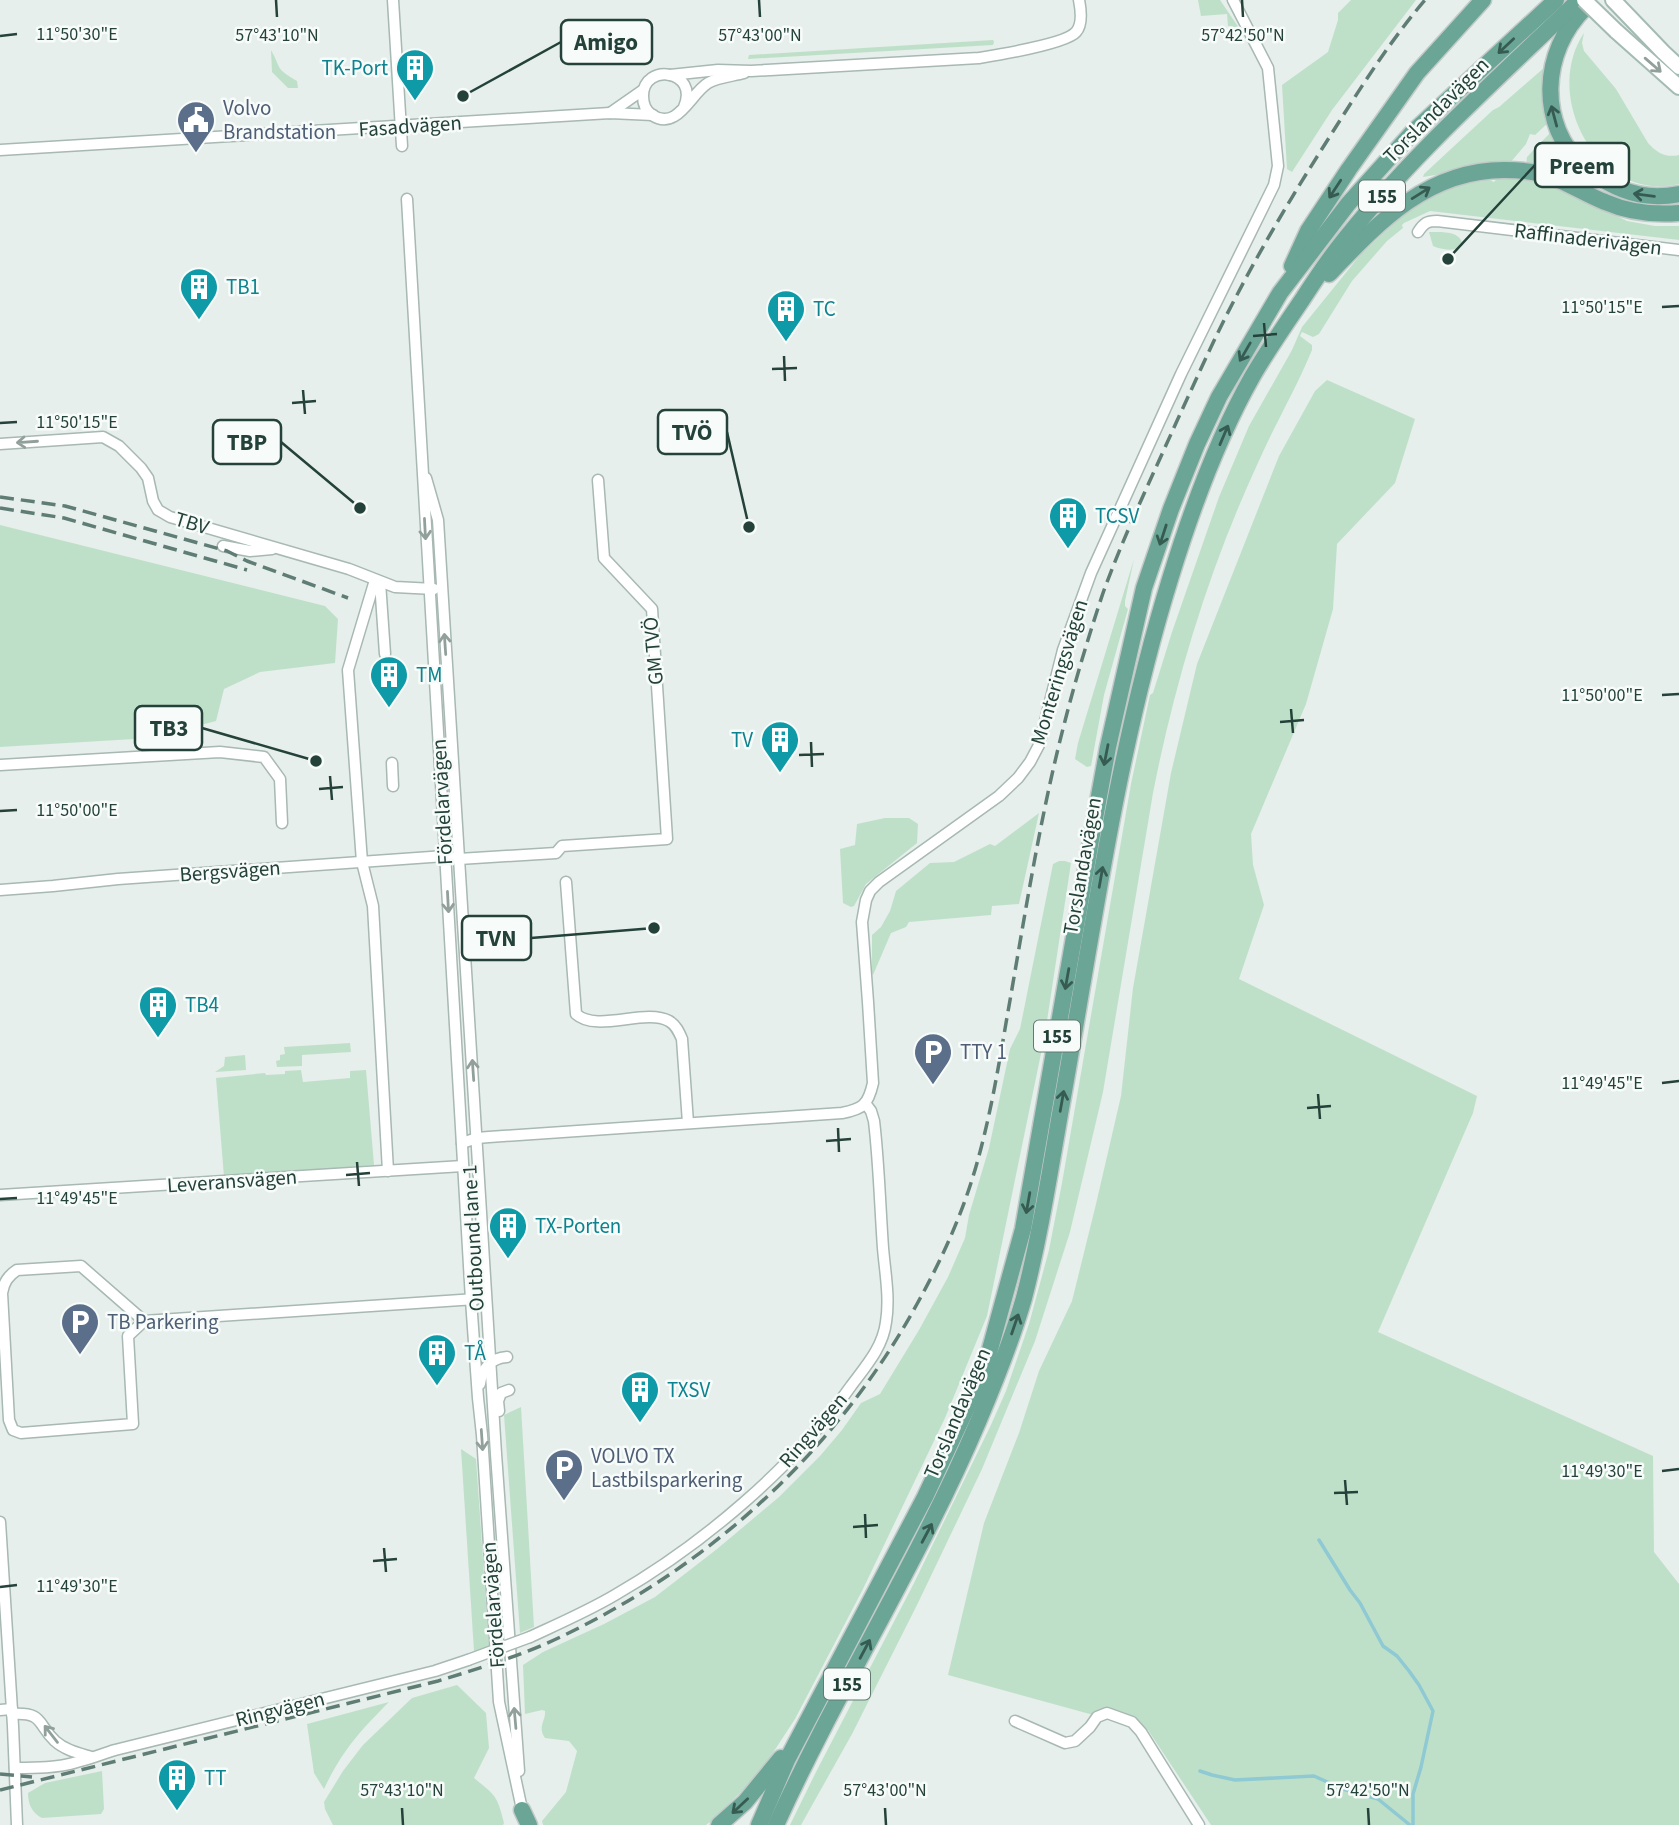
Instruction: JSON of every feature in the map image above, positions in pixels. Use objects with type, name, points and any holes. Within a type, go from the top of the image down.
[{"type":"main road","points":[[1280,293],[1308,231],[1349,169],[1417,73],[1483,0]]},
{"type":"main road","name":"Torslandavägen","points":[[758,1825],[787,1760],[925,1497],[984,1371],[1023,1229],[1108,747],[1144,588],[1197,444],[1229,380],[1280,293],[1348,204],[1411,134],[1556,0]]},
{"type":"main road","name":"Torslandavägen","points":[[776,1825],[941,1507],[997,1377],[1019,1314],[1038,1236],[1124,754],[1155,629],[1189,520],[1233,414],[1256,371],[1335,251],[1460,113],[1582,0]]},
{"type":"main road","points":[[1593,0],[1571,23],[1553,61],[1550,98],[1553,119],[1571,153],[1586,168],[1615,187],[1646,196],[1679,194]]},
{"type":"main road","points":[[1300,303],[1373,229],[1400,206],[1431,187],[1467,174],[1495,170],[1531,172],[1550,176],[1607,203],[1629,210],[1654,214],[1679,213]]},
{"type":"main road","points":[[719,1825],[761,1784],[799,1733],[817,1703]]},
{"type":"main road","points":[[783,1825],[800,1775]]},
{"type":"street","points":[[393,0],[402,146]]},
{"type":"street","name":"Fasadvägen","points":[[610,113],[643,90],[648,81],[660,74],[1000,55],[1073,35],[1080,24],[1079,0]]},
{"type":"street","name":"Monteringsvägen","points":[[865,1103],[873,1083],[862,922],[870,891],[999,796],[1030,762],[1039,745],[1063,650],[1091,573],[1181,374],[1275,182],[1278,166],[1268,68],[1233,0]]},
{"type":"street","points":[[1582,0],[1679,87]]},
{"type":"street","points":[[1613,0],[1679,67]]},
{"type":"street","name":"Fasadvägen","points":[[0,150],[610,113],[653,115],[662,119],[680,113],[699,89],[709,82],[751,71]]},
{"type":"street","points":[[670,75],[679,79],[685,88],[687,97],[684,107]]},
{"type":"street","points":[[643,90],[644,104],[653,115]]},
{"type":"street","name":"Fördelarvägen","points":[[407,199],[445,856],[472,1140]]},
{"type":"street","name":"Raffinaderivägen","points":[[1418,232],[1424,223],[1437,221],[1679,250]]},
{"type":"street","name":"TBV","points":[[0,444],[103,437],[119,446],[141,468],[148,478],[158,510],[170,517],[349,569],[394,587],[442,589]]},
{"type":"street","name":"Fördelarvägen","points":[[421,460],[439,520],[472,1140]]},
{"type":"street","name":"GM TVÖ","points":[[598,480],[604,558],[652,609],[667,839]]},
{"type":"street","points":[[223,546],[250,551],[271,549],[293,553]]},
{"type":"street","points":[[378,581],[385,654]]},
{"type":"street","points":[[378,581],[348,670],[362,862],[373,906],[388,1171]]},
{"type":"street","points":[[0,765],[220,752],[264,757],[280,779],[282,823]]},
{"type":"street","points":[[392,763],[393,786]]},
{"type":"street","name":"Bergsvägen","points":[[0,890],[445,856],[459,859],[556,853],[562,846],[667,839]]},
{"type":"street","points":[[566,882],[576,1014],[582,1020],[592,1021],[650,1018],[670,1021],[678,1029],[682,1039],[688,1123]]},
{"type":"street","points":[[472,1140],[842,1113],[858,1110],[865,1103]]},
{"type":"street","name":"Ringvägen","points":[[15,1768],[80,1762],[91,1757],[435,1671],[530,1637],[613,1596],[682,1552],[772,1476],[830,1415],[880,1345],[887,1321],[886,1273],[874,1121],[865,1103]]},
{"type":"street","points":[[472,1140],[463,1166],[482,1299],[495,1348]]},
{"type":"street","points":[[472,1140],[482,1299]]},
{"type":"street","name":"Outbound lane 1","points":[[472,1140],[482,1299],[481,1377]]},
{"type":"street","name":"Leveransvägen","points":[[0,1195],[463,1166]]},
{"type":"street","points":[[144,1321],[81,1266],[17,1270],[11,1274],[2,1293],[9,1420],[13,1430],[21,1433],[133,1424],[128,1336],[144,1321],[482,1299]]},
{"type":"street","name":"Fördelarvägen","points":[[482,1299],[488,1327],[507,1618],[526,1820]]},
{"type":"street","name":"Fördelarvägen","points":[[482,1299],[478,1398],[499,1702],[526,1820]]},
{"type":"street","name":"Fördelarvägen","points":[[478,1398],[485,1367],[497,1357],[507,1357],[495,1348],[489,1339]]},
{"type":"street","name":"Fördelarvägen","points":[[495,1435],[499,1424],[498,1401],[502,1393],[509,1390]]},
{"type":"street","points":[[0,1522],[17,1825]]},
{"type":"street","points":[[0,1710],[26,1713],[35,1717],[55,1741],[70,1751],[91,1757]]},
{"type":"street","points":[[1015,1721],[1065,1742],[1074,1741],[1097,1717],[1107,1713],[1132,1722],[1199,1825]]},
{"type":"green space","points":[[1198,0],[1220,0],[1239,28],[1228,26],[1227,14],[1201,16]]},
{"type":"green space","points":[[1351,0],[1416,0],[1332,110],[1292,172],[1287,169],[1282,85],[1328,52],[1338,13]]},
{"type":"green space","points":[[1584,33],[1584,51],[1616,89],[1648,143],[1662,154],[1679,155],[1679,184],[1650,186],[1624,178],[1602,162],[1585,140],[1574,114],[1569,86],[1572,59]]},
{"type":"green space","points":[[993,40],[993,45],[748,59],[749,55]]},
{"type":"green space","points":[[271,50],[280,68],[297,81],[298,88],[288,88],[272,72]]},
{"type":"green space","points":[[1545,67],[1543,87],[1549,122],[1535,135],[1530,134],[1526,144],[1510,163],[1423,177],[1493,110]]},
{"type":"green space","points":[[1551,132],[1587,179],[1585,184],[1526,166],[1527,157]]},
{"type":"green space","points":[[1499,176],[1548,182],[1627,221],[1655,226],[1679,226],[1679,240],[1430,211],[1404,223],[1403,228],[1387,241],[1352,281],[1319,334],[1313,337],[1302,332],[1300,336],[1312,345],[1312,350],[1240,504],[1209,585],[1183,667],[1153,793],[1103,1092],[1070,1232],[1035,1341],[982,1469],[852,1734],[801,1825],[790,1825],[913,1585],[990,1427],[1006,1391],[1029,1324],[1049,1250],[1062,1183],[1131,784],[1150,695],[1153,693],[1219,497],[1249,426],[1302,327],[1361,254],[1408,208],[1453,186],[1488,179],[1494,182]]},
{"type":"green space","points":[[1429,232],[1454,234],[1463,245],[1452,249],[1433,246]]},
{"type":"green space","points":[[1327,380],[1415,419],[1395,483],[1337,544],[1333,609],[1306,704],[1251,834],[1253,865],[1264,905],[1239,979],[1477,1096],[1473,1113],[1378,1332],[1653,1456],[1654,1552],[1679,1584],[1679,1825],[1211,1825],[1148,1730],[948,1675],[984,1523],[1019,1433],[1039,1371],[1072,1301],[1096,1204],[1121,1096],[1133,988],[1171,773],[1197,664],[1279,456],[1315,391]]},
{"type":"green space","points":[[0,525],[325,606],[338,619],[335,663],[260,672],[224,689],[216,721],[151,738],[0,747]]},
{"type":"green space","points":[[1134,559],[1125,601],[1128,609],[1104,695],[1091,766],[1087,767],[1075,759],[1078,743]]},
{"type":"green space","points":[[1039,813],[1019,904],[992,906],[991,915],[909,922],[906,927],[891,933],[873,975],[872,935],[881,927],[890,911],[896,891],[930,863],[954,862],[990,844],[995,846]]},
{"type":"green space","points":[[885,818],[909,818],[918,824],[917,843],[866,884],[851,907],[843,903],[840,849],[855,845],[857,824]]},
{"type":"green space","points":[[1059,861],[1071,863],[1045,1034],[987,1316],[945,1418],[862,1591],[795,1719],[759,1774],[706,1825],[543,1825],[542,1821],[566,1792],[577,1751],[569,1741],[545,1738],[542,1727],[545,1711],[525,1714],[523,1665],[543,1652],[655,1597],[779,1497],[820,1456],[861,1403],[880,1394],[948,1277],[965,1238],[989,1148],[1010,1049],[1020,1029],[1053,864]]},
{"type":"green space","points":[[350,1043],[351,1052],[302,1055],[302,1066],[277,1067],[276,1061],[280,1060],[280,1055],[285,1054],[284,1047]]},
{"type":"green space","points":[[245,1055],[246,1070],[215,1072],[224,1066],[225,1057]]},
{"type":"green space","points":[[301,1070],[303,1082],[350,1078],[350,1071],[366,1070],[374,1165],[224,1177],[216,1078],[265,1073],[285,1074],[285,1071]]},
{"type":"green space","points":[[521,1407],[534,1627],[520,1633],[504,1415]]},
{"type":"green space","points":[[461,1449],[476,1459],[489,1646],[474,1651]]},
{"type":"green space","points":[[457,1685],[486,1713],[489,1748],[474,1778],[495,1797],[503,1825],[333,1825],[324,1802],[363,1745],[412,1698]]},
{"type":"green space","points":[[389,1702],[352,1742],[324,1789],[314,1773],[307,1724]]},
{"type":"green space","points":[[102,1771],[104,1809],[101,1814],[42,1818],[31,1808],[28,1793],[45,1783]]},
{"type":"waterway","points":[[1319,1540],[1360,1603],[1383,1646],[1397,1656],[1409,1671],[1433,1711],[1413,1794],[1413,1825]]},
{"type":"waterway","points":[[1200,1771],[1235,1780],[1314,1776],[1343,1789],[1378,1799],[1410,1825]]},
{"type":"railway","points":[[0,1790],[438,1681],[554,1640],[610,1611],[715,1542],[807,1457],[848,1409],[917,1304],[951,1235],[971,1182],[993,1093],[1047,796],[1069,705],[1103,593],[1120,550],[1206,358],[1257,257],[1357,93],[1396,36],[1425,0]]},
{"type":"railway","points":[[0,497],[65,506],[227,551],[348,598]]},
{"type":"railway","points":[[0,508],[64,518],[247,570]]},
{"type":"railway","points":[[0,1774],[32,1777]]},
{"type":"place","name":"Amigo","points":[[463,96]]},
{"type":"place","name":"TK-Port","points":[[415,102]]},
{"type":"place","name":"Volvo Brandstation","points":[[196,154]]},
{"type":"place","name":"Preem","points":[[1448,259]]},
{"type":"place","name":"TB1","points":[[199,321]]},
{"type":"place","name":"TC","points":[[786,343]]},
{"type":"place","name":"TBP","points":[[360,508]]},
{"type":"place","name":"TVÖ","points":[[749,527]]},
{"type":"place","name":"TCSV","points":[[1068,550]]},
{"type":"place","name":"TM","points":[[389,709]]},
{"type":"place","name":"TB3","points":[[316,761]]},
{"type":"place","name":"TV","points":[[780,774]]},
{"type":"place","name":"TVN","points":[[654,928]]},
{"type":"place","name":"TB4","points":[[158,1039]]},
{"type":"place","name":"TTY 1","points":[[933,1086]]},
{"type":"place","name":"TX-Porten","points":[[508,1260]]},
{"type":"place","name":"TB Parkering","points":[[80,1356]]},
{"type":"place","name":"TÅ","points":[[437,1387]]},
{"type":"place","name":"TXSV","points":[[640,1424]]},
{"type":"place","name":"VOLVO TX Lastbilsparkering","points":[[564,1502]]},
{"type":"place","name":"TT","points":[[177,1812]]}]
